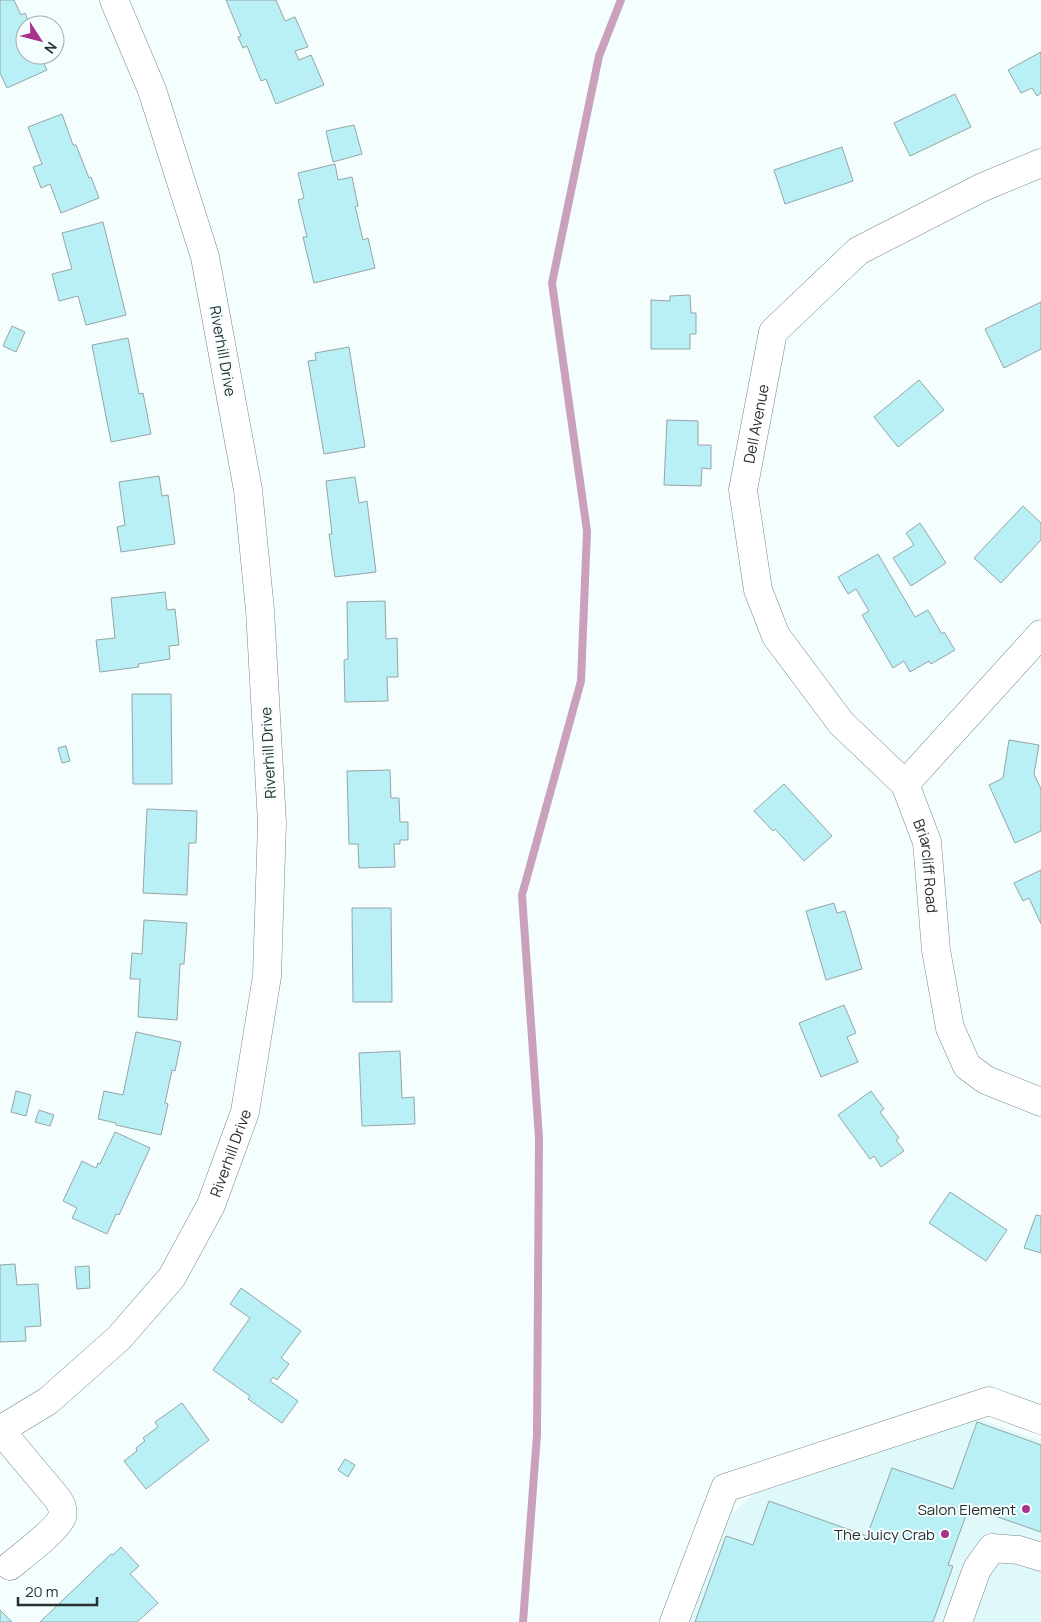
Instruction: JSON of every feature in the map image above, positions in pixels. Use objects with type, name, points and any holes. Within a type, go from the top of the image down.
[{"type":"street","name":"Riverhill Drive","points":[[0,1430],[48,1401],[112,1344],[172,1277],[211,1205],[245,1112],[267,976],[272,823],[260,610],[248,490],[205,257],[152,90],[114,0]]},
{"type":"street","name":"Dell Avenue","points":[[905,784],[841,723],[776,636],[758,590],[743,490],[773,332],[858,251],[983,187],[1041,163]]},
{"type":"street","points":[[905,784],[1041,634]]},
{"type":"street","name":"Briarcliff Road","points":[[905,784],[927,842],[936,950],[950,1028],[967,1066],[986,1080],[1041,1102]]},
{"type":"street","points":[[674,1622],[726,1488],[989,1401],[1041,1420]]},
{"type":"street","points":[[0,1430],[57,1498],[63,1508],[62,1517],[55,1527],[10,1566]]},
{"type":"street","points":[[958,1622],[977,1569],[992,1548],[1019,1550],[1041,1557]]},
{"type":"shaded area","points":[[976,1418],[1041,1441],[1041,1622],[681,1622],[716,1529],[766,1481]]},
{"type":"building","points":[[0,0],[14,0],[21,15],[15,15],[15,65],[45,65],[47,70],[7,88],[0,73]]},
{"type":"building","points":[[226,0],[276,0],[285,21],[295,17],[308,47],[295,51],[299,60],[311,55],[324,85],[276,104],[266,79],[261,81],[247,46],[243,48],[238,37],[241,36]]},
{"type":"building","points":[[1041,52],[1041,93],[1037,96],[1032,88],[1021,93],[1008,70]]},
{"type":"building","points":[[955,94],[971,127],[910,156],[894,123]]},
{"type":"building","points":[[62,114],[73,145],[76,145],[99,198],[61,213],[50,184],[41,188],[33,167],[42,164],[28,127]]},
{"type":"building","points":[[354,125],[362,154],[333,162],[326,131]]},
{"type":"building","points":[[842,147],[853,181],[785,204],[774,170]]},
{"type":"building","points":[[335,164],[338,180],[352,177],[358,206],[355,207],[363,240],[368,238],[375,268],[314,283],[303,237],[307,237],[298,200],[304,198],[298,173]]},
{"type":"building","points":[[103,222],[126,315],[86,325],[78,296],[59,301],[52,274],[72,269],[62,233]]},
{"type":"building","points":[[690,295],[691,313],[696,313],[696,334],[690,334],[690,349],[651,349],[651,300],[670,301],[670,296]]},
{"type":"building","points":[[1041,302],[1041,349],[1004,368],[985,329]]},
{"type":"building","points":[[12,326],[25,332],[16,352],[3,346]]},
{"type":"building","points":[[128,338],[139,394],[143,393],[151,434],[111,442],[92,345]]},
{"type":"building","points":[[349,347],[365,447],[324,454],[308,361],[316,360],[315,353]]},
{"type":"building","points":[[919,380],[944,410],[898,447],[874,417]]},
{"type":"building","points":[[667,420],[698,421],[698,445],[711,445],[711,469],[702,468],[701,486],[664,485]]},
{"type":"building","points":[[159,476],[162,496],[168,495],[175,544],[121,552],[117,527],[125,525],[119,482]]},
{"type":"building","points":[[355,477],[359,503],[367,501],[376,572],[335,577],[329,534],[332,534],[326,481]]},
{"type":"building","points":[[1023,506],[1041,523],[1041,540],[1001,583],[974,558]]},
{"type":"building","points":[[920,523],[946,563],[911,586],[893,558],[914,545],[906,533]]},
{"type":"building","points":[[878,554],[915,617],[928,610],[942,634],[944,632],[955,650],[931,664],[929,661],[910,672],[904,661],[893,668],[862,615],[869,611],[856,589],[848,594],[838,577]]},
{"type":"building","points":[[165,592],[167,610],[175,609],[179,645],[169,646],[170,659],[138,664],[139,667],[100,672],[96,640],[115,638],[111,598]]},
{"type":"building","points":[[385,601],[386,639],[397,638],[398,677],[387,677],[388,701],[345,702],[344,660],[348,659],[347,602]]},
{"type":"building","points":[[132,694],[171,694],[172,784],[133,784]]},
{"type":"building","points":[[1009,740],[1039,745],[1034,774],[1041,789],[1041,831],[1015,843],[989,785],[1003,778]]},
{"type":"building","points":[[66,746],[70,761],[62,763],[58,748]]},
{"type":"building","points":[[390,770],[391,798],[399,798],[400,822],[408,822],[408,840],[400,840],[400,844],[394,844],[395,867],[359,868],[358,844],[349,844],[347,771]]},
{"type":"building","points":[[784,784],[832,836],[804,861],[775,829],[773,831],[754,811]]},
{"type":"building","points":[[147,809],[197,811],[196,843],[189,843],[187,895],[143,893]]},
{"type":"building","points":[[1041,870],[1041,924],[1029,898],[1023,901],[1014,883]]},
{"type":"building","points":[[834,903],[837,913],[845,911],[862,969],[826,980],[806,911]]},
{"type":"building","points":[[352,908],[391,908],[392,1002],[353,1002]]},
{"type":"building","points":[[144,920],[187,923],[184,964],[180,964],[177,1020],[138,1017],[140,979],[130,979],[132,953],[142,954]]},
{"type":"building","points":[[844,1005],[856,1033],[847,1037],[858,1062],[821,1077],[799,1023]]},
{"type":"building","points":[[136,1032],[181,1042],[175,1071],[172,1070],[165,1103],[168,1104],[161,1135],[98,1119],[104,1091],[123,1095]]},
{"type":"building","points":[[400,1051],[402,1098],[414,1097],[415,1124],[362,1126],[359,1053]]},
{"type":"building","points":[[16,1091],[31,1095],[26,1116],[11,1112]]},
{"type":"building","points":[[871,1091],[884,1109],[880,1112],[899,1138],[896,1140],[904,1151],[881,1167],[874,1156],[870,1159],[838,1115]]},
{"type":"building","points":[[39,1110],[54,1115],[50,1126],[35,1122]]},
{"type":"building","points":[[115,1132],[150,1148],[119,1215],[116,1214],[107,1234],[72,1218],[77,1208],[63,1201],[82,1161],[96,1168],[98,1163],[100,1164]]},
{"type":"building","points":[[950,1192],[1007,1230],[986,1261],[929,1223]]},
{"type":"building","points":[[1036,1215],[1041,1216],[1041,1253],[1024,1248]]},
{"type":"building","points":[[15,1264],[17,1285],[38,1284],[41,1326],[25,1327],[26,1341],[0,1342],[0,1265]]},
{"type":"building","points":[[89,1266],[90,1288],[77,1289],[75,1267]]},
{"type":"building","points":[[241,1288],[301,1331],[281,1358],[289,1364],[277,1380],[273,1377],[270,1381],[298,1401],[282,1423],[248,1399],[250,1396],[213,1370],[250,1318],[230,1304]]},
{"type":"building","points":[[182,1403],[209,1440],[146,1489],[124,1461],[137,1451],[136,1448],[145,1441],[143,1438],[158,1427],[155,1422]]},
{"type":"building","points":[[977,1422],[1041,1445],[1041,1532],[969,1507],[948,1565],[953,1566],[933,1622],[695,1622],[726,1536],[753,1545],[769,1501],[867,1536],[892,1468],[953,1489]]},
{"type":"building","points":[[345,1459],[355,1465],[348,1477],[338,1470]]},
{"type":"building","points":[[121,1547],[139,1566],[130,1574],[158,1603],[137,1622],[40,1622],[111,1554],[113,1555]]},
{"type":"building","points":[[0,1610],[12,1622],[0,1622]]},
{"type":"waterway","points":[[523,1622],[537,1435],[539,1138],[522,895],[581,681],[587,531],[552,283],[599,56],[621,0]]},
{"type":"place","name":"Salon Element","points":[[1026,1509]]},
{"type":"place","name":"The Juicy Crab","points":[[945,1534]]}]
